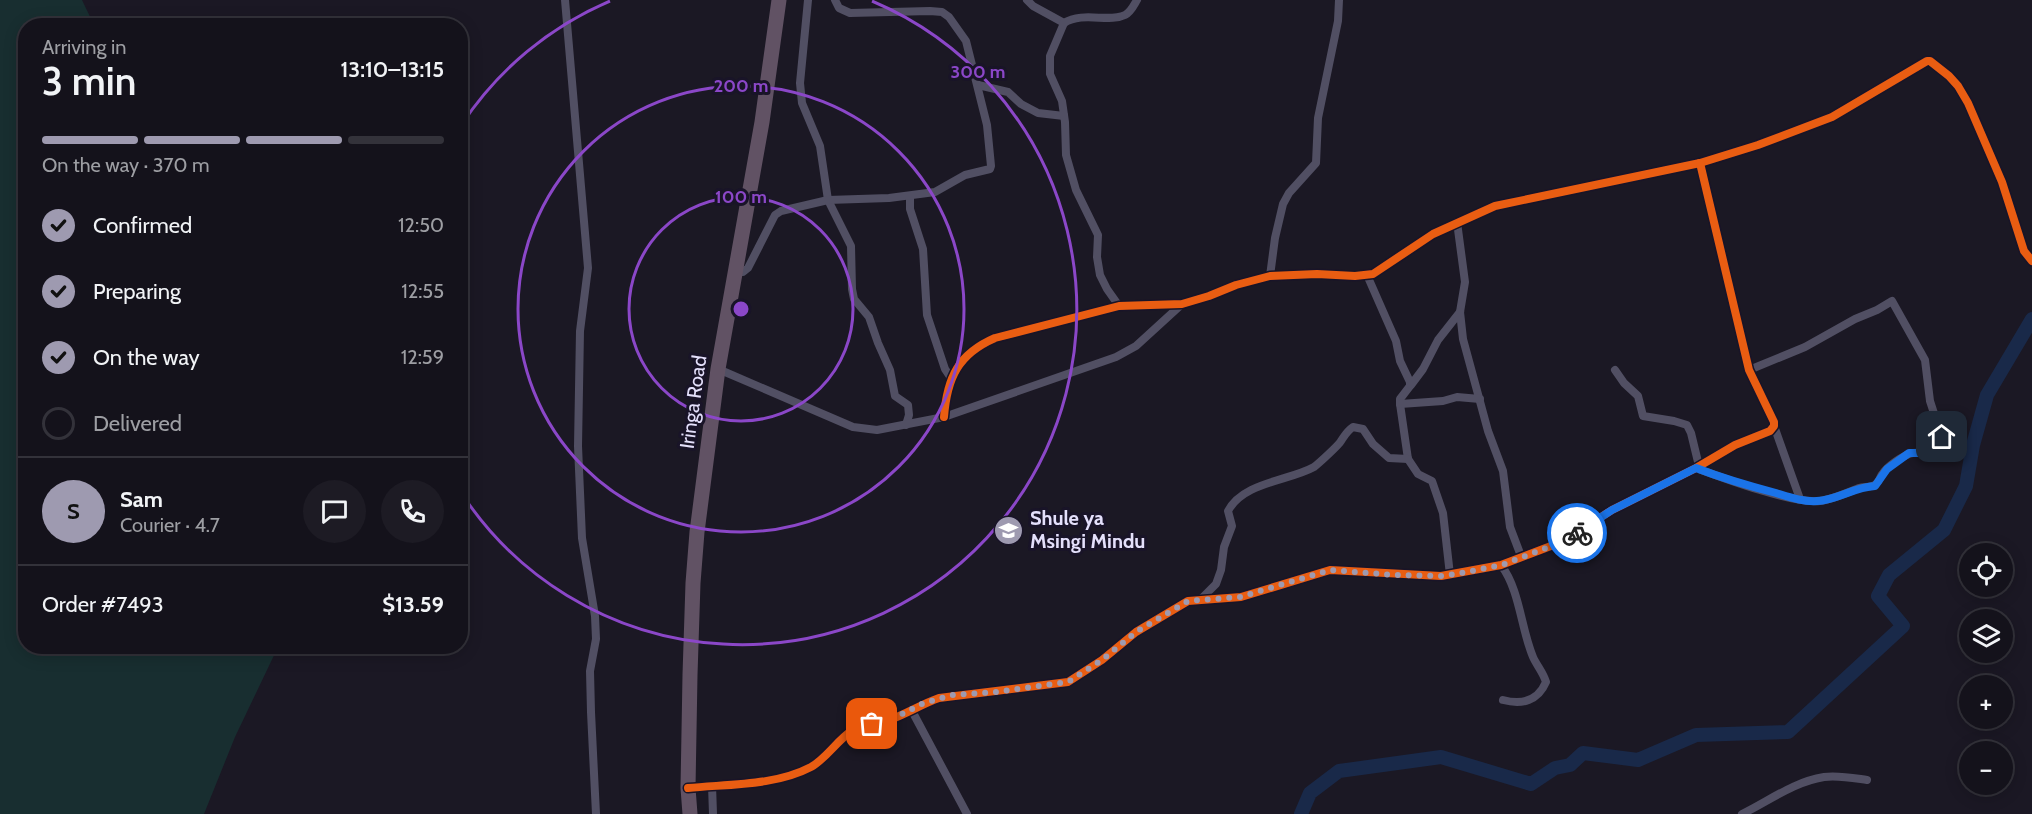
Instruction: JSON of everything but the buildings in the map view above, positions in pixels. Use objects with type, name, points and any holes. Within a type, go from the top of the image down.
[{"type":"highway","name":"Iringa Road","points":[[690,814],[688,788],[693,583],[697,532],[718,369],[762,122],[779,0]]},
{"type":"street","points":[[565,0],[588,268],[580,331],[578,446],[582,538],[596,627],[590,681],[596,814]]},
{"type":"street","points":[[808,0],[801,64],[801,95],[820,146],[828,200],[851,246],[854,299],[869,317],[890,370],[895,396],[908,405],[909,415],[906,424]]},
{"type":"street","points":[[737,272],[743,272],[748,268],[777,212],[828,200],[910,196],[935,192],[965,175],[990,169],[992,166],[987,125],[978,85],[966,41],[954,22],[942,12],[850,13],[839,8],[835,0]]},
{"type":"street","points":[[1027,0],[1033,6],[1064,22]]},
{"type":"street","points":[[1119,306],[1100,275],[1097,257],[1098,235],[1073,182],[1066,155],[1064,116],[1060,95],[1052,82],[1049,66],[1050,56],[1064,22],[1075,18],[1121,16],[1131,10],[1137,0]]},
{"type":"street","points":[[1270,276],[1275,238],[1283,204],[1289,193],[1316,163],[1318,118],[1338,21],[1340,0]]},
{"type":"street","points":[[944,417],[951,378],[956,369],[970,352],[995,338],[1119,306],[1182,304],[1270,276],[1376,273],[1434,234],[1495,206],[1700,163],[1758,145],[1832,117],[1926,61],[1930,61],[1949,76],[1968,103],[2002,182],[2024,251],[2032,261]]},
{"type":"street","points":[[978,85],[1008,92],[1022,104],[1038,113],[1064,116]]},
{"type":"street","points":[[1700,163],[1725,260],[1749,370],[1774,426],[1800,499]]},
{"type":"street","points":[[910,196],[910,209],[923,249],[927,315],[945,369],[951,378]]},
{"type":"street","points":[[1457,222],[1466,282],[1460,312],[1463,339],[1488,431],[1503,471],[1510,527],[1521,556]]},
{"type":"street","points":[[1367,275],[1396,341],[1400,359],[1411,385]]},
{"type":"street","points":[[1698,467],[1740,483],[1800,499],[1828,500],[1863,487],[1875,486],[1883,472],[1909,453],[1927,453],[1938,444],[1942,435],[1931,407],[1925,360],[1894,304],[1890,301],[1805,347],[1749,370]]},
{"type":"street","points":[[718,369],[853,427],[877,430],[944,417],[1062,377],[1126,352],[1136,346],[1182,304]]},
{"type":"street","points":[[1450,575],[1443,513],[1434,484],[1418,474],[1408,459],[1400,399],[1423,369],[1435,345],[1460,312]]},
{"type":"street","points":[[1615,370],[1624,383],[1638,396],[1643,416],[1686,425],[1691,433],[1698,467]]},
{"type":"street","points":[[1400,404],[1443,401],[1457,397],[1480,399]]},
{"type":"street","points":[[688,788],[772,779],[792,774],[812,766],[853,730],[890,720],[924,703],[952,695],[996,692],[1068,682],[1102,660],[1136,632],[1188,601],[1240,597],[1330,570],[1395,575],[1450,575],[1502,565],[1564,541],[1612,510],[1698,467],[1735,445],[1770,431],[1774,426]]},
{"type":"street","points":[[1201,599],[1216,584],[1221,570],[1223,551],[1232,526],[1229,510],[1247,493],[1314,467],[1353,428],[1363,429],[1373,444],[1389,458],[1408,459]]},
{"type":"street","points":[[1502,565],[1509,580],[1533,658],[1544,674],[1546,682],[1538,695],[1532,699],[1513,702],[1503,700]]},
{"type":"street","points":[[911,709],[964,813]]},
{"type":"street","points":[[1742,814],[1790,788],[1812,780],[1836,776],[1867,780]]},
{"type":"street","points":[[712,785],[713,814]]},
{"type":"green space","points":[[0,0],[82,0],[91,18],[18,18],[18,654],[275,654],[235,737],[204,814],[0,814]]},
{"type":"waterway","points":[[1301,814],[1310,793],[1339,771],[1441,757],[1531,784],[1555,768],[1570,765],[1583,753],[1638,760],[1696,735],[1788,732],[1903,626],[1878,596],[1889,575],[1944,530],[1966,486],[1973,445],[1987,395],[2032,319]]},
{"type":"cycle path","points":[[944,417],[948,390],[957,369],[972,352],[995,338],[1119,306],[1182,304],[1270,276],[1373,274],[1433,234],[1495,206],[1700,163],[1758,145],[1832,117],[1927,61],[1949,76],[1968,103],[2002,182],[2024,251],[2032,261]]},
{"type":"cycle path","points":[[688,788],[767,781],[797,773],[817,763],[853,730],[892,719],[939,698],[1068,682],[1102,660],[1136,632],[1188,601],[1241,597],[1330,570],[1441,576],[1501,565],[1564,541],[1612,510],[1696,468],[1735,445],[1770,431],[1774,422],[1749,370],[1700,163]]},
{"type":"way so far","points":[[872,724],[890,720],[924,703],[952,695],[996,692],[1068,682],[1102,660],[1136,632],[1188,601],[1240,597],[1308,575],[1337,569],[1379,574],[1441,576],[1475,571],[1502,565],[1564,541],[1577,533]]},
{"type":"place","name":"Shule ya Msingi Mindu","points":[[1009,530]]},
{"type":"route","points":[[1577,533],[1612,510],[1696,468],[1805,501],[1828,500],[1863,487],[1875,486],[1887,469],[1909,453],[1927,453],[1938,444],[1942,437]]}]
